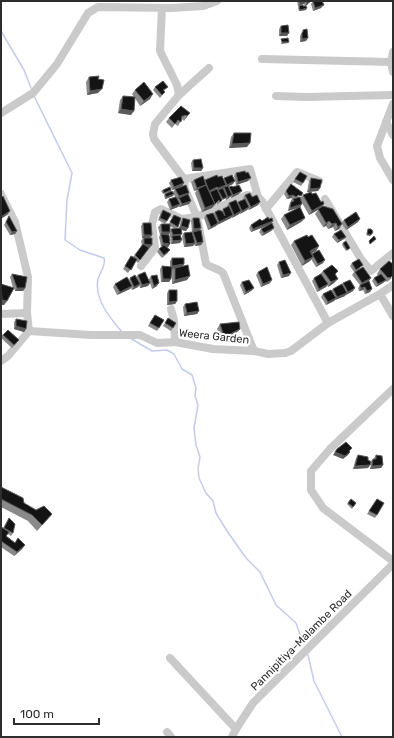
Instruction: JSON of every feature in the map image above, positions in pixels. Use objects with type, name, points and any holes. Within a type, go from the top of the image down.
[{"type":"street","points":[[1,113],[33,94],[57,64],[88,13],[98,8],[133,4],[167,8],[203,6],[217,1]]},
{"type":"street","points":[[167,8],[160,51],[177,86],[179,95]]},
{"type":"street","points":[[393,52],[391,62],[393,72]]},
{"type":"street","points":[[262,59],[391,62]]},
{"type":"street","points":[[209,68],[179,95],[155,124],[153,134],[154,138],[184,179],[185,189],[197,217],[206,264],[223,273],[254,351]]},
{"type":"street","points":[[276,96],[306,97],[393,95]]},
{"type":"street","points":[[393,104],[377,146],[380,158],[393,180]]},
{"type":"street","points":[[386,122],[393,135]]},
{"type":"street","points":[[184,179],[250,169],[258,197],[262,201],[328,323]]},
{"type":"street","points":[[266,209],[297,172],[319,181]]},
{"type":"street","points":[[1,194],[15,222],[28,277],[29,331],[8,356],[1,360]]},
{"type":"street","points":[[141,266],[154,248],[152,224],[155,212],[161,209],[182,219],[197,217],[247,195],[258,197]]},
{"type":"street","points":[[325,199],[361,259],[371,271],[393,253]]},
{"type":"street","name":"Weera Garden","points":[[29,331],[91,335],[140,335],[157,343],[175,342],[212,349],[254,351],[268,354],[285,353],[291,351],[328,323],[380,294],[393,285]]},
{"type":"street","points":[[380,294],[393,316]]},
{"type":"street","points":[[171,309],[174,320],[175,342]]},
{"type":"street","points":[[1,314],[28,314]]},
{"type":"street","points":[[393,389],[330,449],[311,471],[312,490],[323,508],[393,561]]},
{"type":"street","name":"Pannipitiya-Malambe Road","points":[[232,737],[253,703],[393,564]]},
{"type":"street","points":[[170,658],[236,729]]},
{"type":"building","points":[[313,1],[322,1],[324,5],[315,8]]},
{"type":"building","points":[[303,5],[307,8],[300,10],[299,6]]},
{"type":"building","points":[[288,25],[289,33],[281,33],[281,26]]},
{"type":"building","points":[[307,29],[308,38],[302,39],[303,30]]},
{"type":"building","points":[[288,38],[289,42],[282,42],[281,39]]},
{"type":"building","points":[[99,76],[98,79],[104,80],[102,89],[90,91],[89,77]]},
{"type":"building","points":[[163,81],[168,87],[163,90],[165,92],[162,95],[155,87]]},
{"type":"building","points":[[144,82],[153,94],[144,101],[135,90]]},
{"type":"building","points":[[123,96],[135,97],[134,111],[121,109]]},
{"type":"building","points":[[181,106],[190,113],[187,116],[182,116],[181,122],[178,120],[175,124],[169,118]]},
{"type":"building","points":[[234,133],[251,133],[250,143],[232,144]]},
{"type":"building","points":[[201,159],[203,168],[194,168],[193,160]]},
{"type":"building","points":[[245,171],[246,173],[248,172],[251,178],[238,182],[236,173]]},
{"type":"building","points":[[300,172],[307,176],[303,183],[295,179]]},
{"type":"building","points":[[217,175],[218,177],[222,176],[226,185],[209,191],[205,180]]},
{"type":"building","points":[[232,175],[235,181],[227,185],[224,178]]},
{"type":"building","points":[[203,176],[206,185],[197,188],[194,180]]},
{"type":"building","points":[[181,177],[184,183],[174,187],[171,180]]},
{"type":"building","points":[[311,178],[322,180],[320,188],[310,189]]},
{"type":"building","points":[[291,184],[303,193],[301,196],[289,196],[286,191]]},
{"type":"building","points":[[186,185],[189,193],[179,196],[175,189]]},
{"type":"building","points":[[206,185],[215,204],[205,208],[198,189]]},
{"type":"building","points":[[239,185],[242,191],[233,195],[229,187]]},
{"type":"building","points":[[228,186],[232,195],[228,197],[224,187]]},
{"type":"building","points":[[170,187],[171,190],[164,193],[163,190]]},
{"type":"building","points":[[223,188],[227,197],[223,199],[218,190]]},
{"type":"building","points":[[217,189],[222,200],[220,202],[219,200],[215,204],[210,192]]},
{"type":"building","points":[[172,191],[174,194],[166,197],[165,194]]},
{"type":"building","points":[[311,192],[312,194],[316,193],[321,202],[323,201],[324,204],[312,211],[303,195]]},
{"type":"building","points":[[250,193],[252,197],[257,195],[260,202],[251,207],[245,195]]},
{"type":"building","points":[[188,194],[191,201],[182,204],[179,198]]},
{"type":"building","points":[[3,196],[10,211],[1,217],[1,198]]},
{"type":"building","points":[[176,197],[180,204],[172,207],[169,199]]},
{"type":"building","points":[[300,197],[302,204],[290,208],[291,202],[294,201],[293,199]]},
{"type":"building","points":[[245,199],[249,207],[242,211],[238,202]]},
{"type":"building","points":[[236,200],[241,211],[234,215],[229,203]]},
{"type":"building","points":[[229,206],[233,215],[219,222],[215,212],[219,210],[222,211],[225,216],[223,209]]},
{"type":"building","points":[[323,206],[333,209],[342,224],[338,227],[336,223],[332,224],[329,221],[326,223],[318,209]]},
{"type":"building","points":[[300,207],[305,218],[290,225],[284,215]]},
{"type":"building","points":[[163,210],[171,214],[167,221],[160,218]]},
{"type":"building","points":[[356,212],[360,219],[348,227],[344,220]]},
{"type":"building","points":[[213,213],[218,223],[211,227],[206,215]]},
{"type":"building","points":[[174,215],[181,218],[178,227],[170,222]]},
{"type":"building","points":[[9,216],[17,231],[12,232],[6,222]]},
{"type":"building","points":[[268,217],[269,219],[272,218],[273,221],[253,229],[251,225],[260,219],[262,221]]},
{"type":"building","points":[[183,218],[190,220],[188,228],[181,226]]},
{"type":"building","points":[[193,218],[199,218],[201,228],[194,229]]},
{"type":"building","points":[[143,223],[151,223],[152,235],[144,235]]},
{"type":"building","points":[[272,223],[274,228],[264,233],[261,229]]},
{"type":"building","points":[[161,224],[170,224],[170,232],[162,232]]},
{"type":"building","points":[[181,228],[182,234],[173,235],[171,229]]},
{"type":"building","points":[[368,229],[371,229],[373,232],[371,235],[367,234]]},
{"type":"building","points":[[201,230],[203,242],[197,243],[193,232]]},
{"type":"building","points":[[341,230],[346,237],[339,240],[334,234]]},
{"type":"building","points":[[192,232],[195,243],[186,244],[184,233]]},
{"type":"building","points":[[161,234],[169,235],[170,244],[163,243]]},
{"type":"building","points":[[180,235],[182,240],[173,241],[172,236]]},
{"type":"building","points":[[307,235],[308,237],[312,235],[319,246],[310,251],[313,257],[305,261],[294,241]]},
{"type":"building","points":[[374,236],[376,239],[370,244],[369,241]]},
{"type":"building","points":[[144,238],[152,238],[152,245],[144,244]]},
{"type":"building","points":[[346,241],[350,248],[347,250],[343,243]]},
{"type":"building","points":[[143,244],[149,248],[140,260],[135,255]]},
{"type":"building","points":[[164,245],[170,250],[164,255],[159,249]]},
{"type":"building","points":[[319,250],[325,260],[318,264],[312,254]]},
{"type":"building","points":[[131,256],[137,259],[131,270],[125,266]]},
{"type":"building","points":[[172,258],[184,258],[184,264],[172,266]]},
{"type":"building","points":[[359,259],[363,265],[356,270],[352,263]]},
{"type":"building","points":[[285,260],[291,273],[283,275],[279,262]]},
{"type":"building","points":[[389,261],[393,264],[393,275],[388,278],[380,269]]},
{"type":"building","points":[[188,265],[190,276],[175,280],[175,268]]},
{"type":"building","points":[[332,265],[338,271],[335,274],[338,279],[331,282],[323,271]]},
{"type":"building","points":[[162,266],[172,267],[171,279],[163,279]]},
{"type":"building","points":[[267,267],[272,280],[263,284],[258,272]]},
{"type":"building","points":[[363,267],[371,278],[362,283],[355,272]]},
{"type":"building","points":[[145,272],[150,283],[142,285],[138,275]]},
{"type":"building","points":[[12,274],[27,277],[25,288],[17,288]]},
{"type":"building","points":[[321,274],[328,284],[319,289],[314,278]]},
{"type":"building","points":[[381,274],[386,280],[378,284],[374,278]]},
{"type":"building","points":[[135,275],[140,284],[134,287],[130,278]]},
{"type":"building","points":[[157,275],[159,283],[154,286],[151,276]]},
{"type":"building","points":[[127,277],[132,286],[120,292],[115,284]]},
{"type":"building","points":[[249,280],[254,288],[246,292],[242,282]]},
{"type":"building","points":[[350,280],[355,288],[348,292],[343,283]]},
{"type":"building","points":[[369,281],[372,289],[367,291],[365,287],[361,288],[360,285]]},
{"type":"building","points":[[1,284],[14,288],[7,301],[2,300]]},
{"type":"building","points":[[342,284],[347,293],[337,297],[333,289]]},
{"type":"building","points":[[169,290],[177,290],[177,301],[169,302]]},
{"type":"building","points":[[331,290],[336,298],[328,302],[323,294]]},
{"type":"building","points":[[197,302],[199,311],[187,313],[185,304]]},
{"type":"building","points":[[155,315],[164,320],[159,328],[150,323]]},
{"type":"building","points":[[168,318],[176,323],[173,328],[165,323]]},
{"type":"building","points":[[16,319],[27,321],[26,329],[16,326]]},
{"type":"building","points":[[239,322],[240,329],[224,337],[220,324]]},
{"type":"building","points":[[8,330],[19,340],[14,345],[3,335]]},
{"type":"building","points":[[346,442],[352,448],[349,451],[350,452],[345,456],[335,452],[337,449]]},
{"type":"building","points":[[358,455],[368,457],[368,460],[371,462],[370,465],[355,466]]},
{"type":"building","points":[[376,455],[382,456],[383,465],[372,466],[373,459],[376,459]]},
{"type":"building","points":[[1,487],[23,498],[24,503],[36,510],[44,506],[52,514],[42,525],[32,515],[1,499]]},
{"type":"building","points":[[351,499],[356,503],[353,507],[348,503]]},
{"type":"building","points":[[377,499],[384,503],[377,515],[369,511]]},
{"type":"building","points":[[9,518],[15,524],[13,533],[4,528]]},
{"type":"building","points":[[1,527],[9,532],[6,536],[15,543],[18,538],[25,545],[17,552],[1,541]]},
{"type":"waterway","points":[[1,31],[24,70],[31,88]]},
{"type":"waterway","points":[[34,96],[72,173],[67,200],[65,240],[80,250],[104,258],[104,266],[98,279],[98,294],[104,308],[122,332]]},
{"type":"waterway","points":[[130,338],[152,351],[167,350],[174,354],[182,369],[192,375],[196,388],[195,396],[198,405],[194,428],[196,445],[200,457],[198,469],[199,478],[206,493],[213,501],[216,513],[246,558],[260,572],[276,605],[296,623],[303,643]]},
{"type":"waterway","points":[[308,655],[314,681],[342,737]]}]
